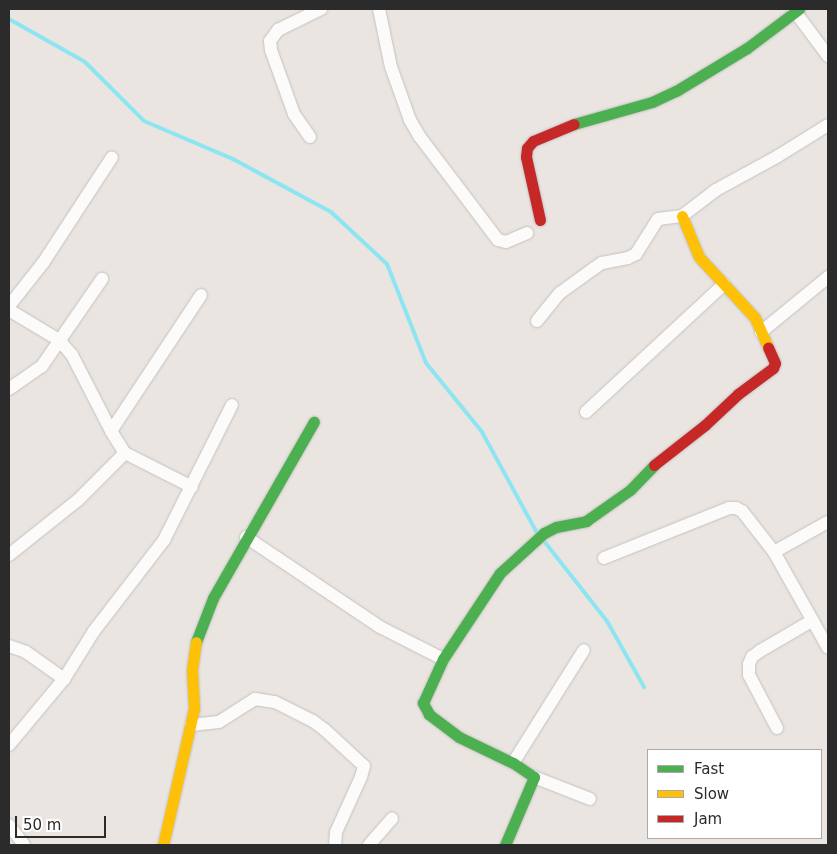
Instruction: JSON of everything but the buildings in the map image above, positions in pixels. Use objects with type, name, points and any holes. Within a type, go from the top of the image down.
[{"type":"street","points":[[310,137],[294,114],[271,50],[270,42],[278,30],[321,9]]},
{"type":"street","points":[[378,9],[391,68],[410,120],[420,137],[498,240],[506,242],[527,233]]},
{"type":"street","points":[[540,220],[526,157],[527,148],[533,141],[571,125],[652,102],[676,92],[747,48],[795,9],[828,56]]},
{"type":"street","points":[[537,321],[560,293],[593,269],[602,263],[632,257],[636,254],[658,219],[682,216],[716,190],[778,156],[828,125]]},
{"type":"street","points":[[9,306],[43,263],[112,156]]},
{"type":"street","points":[[590,799],[534,777],[513,763],[459,737],[429,714],[423,703],[443,659],[500,573],[544,533],[556,527],[586,520],[630,490],[667,453],[705,425],[738,394],[773,368],[775,358],[746,306],[699,257],[682,216]]},
{"type":"street","points":[[761,332],[828,277]]},
{"type":"street","points":[[9,389],[42,366],[102,279]]},
{"type":"street","points":[[586,412],[724,284]]},
{"type":"street","points":[[111,431],[201,295]]},
{"type":"street","points":[[9,310],[59,340],[72,355],[111,431],[125,453],[192,487]]},
{"type":"street","points":[[9,745],[64,679],[94,631],[164,540],[232,405]]},
{"type":"street","points":[[163,845],[194,709],[192,670],[195,645],[213,598],[246,537],[314,422]]},
{"type":"street","points":[[9,555],[78,500],[125,453]]},
{"type":"street","points":[[604,558],[729,508],[742,511],[774,552],[828,648]]},
{"type":"street","points":[[774,552],[828,522]]},
{"type":"street","points":[[246,537],[367,618],[443,659]]},
{"type":"street","points":[[777,728],[749,675],[749,664],[752,657],[760,651],[813,620]]},
{"type":"street","points":[[9,646],[26,652],[64,679]]},
{"type":"street","points":[[513,763],[584,650]]},
{"type":"street","points":[[191,725],[219,722],[255,699],[275,702],[312,721],[325,730],[364,766],[361,777],[336,832],[335,845]]},
{"type":"street","points":[[505,845],[534,777]]},
{"type":"street","points":[[369,845],[392,819]]},
{"type":"street","points":[[9,825],[22,844]]},
{"type":"waterway","points":[[9,19],[85,62],[144,121],[233,159],[331,212],[387,264],[426,363],[482,432],[536,531]]},
{"type":"waterway","points":[[544,541],[607,621],[644,687]]},
{"type":"traffic: fast","points":[[574,124],[652,102],[676,91],[747,48],[799,9]]},
{"type":"traffic: fast","points":[[196,642],[213,598],[314,422]]},
{"type":"traffic: fast","points":[[505,845],[534,777],[513,763],[459,737],[429,714],[423,703],[443,659],[500,573],[544,533],[556,527],[586,521],[630,490],[654,465]]},
{"type":"traffic: slow","points":[[682,216],[699,257],[755,318],[768,347]]},
{"type":"traffic: slow","points":[[163,845],[194,709],[192,670],[196,642]]},
{"type":"traffic: jam","points":[[540,220],[526,157],[527,148],[533,141],[574,124]]},
{"type":"traffic: jam","points":[[654,465],[705,425],[738,394],[773,368],[775,363],[768,347]]}]
